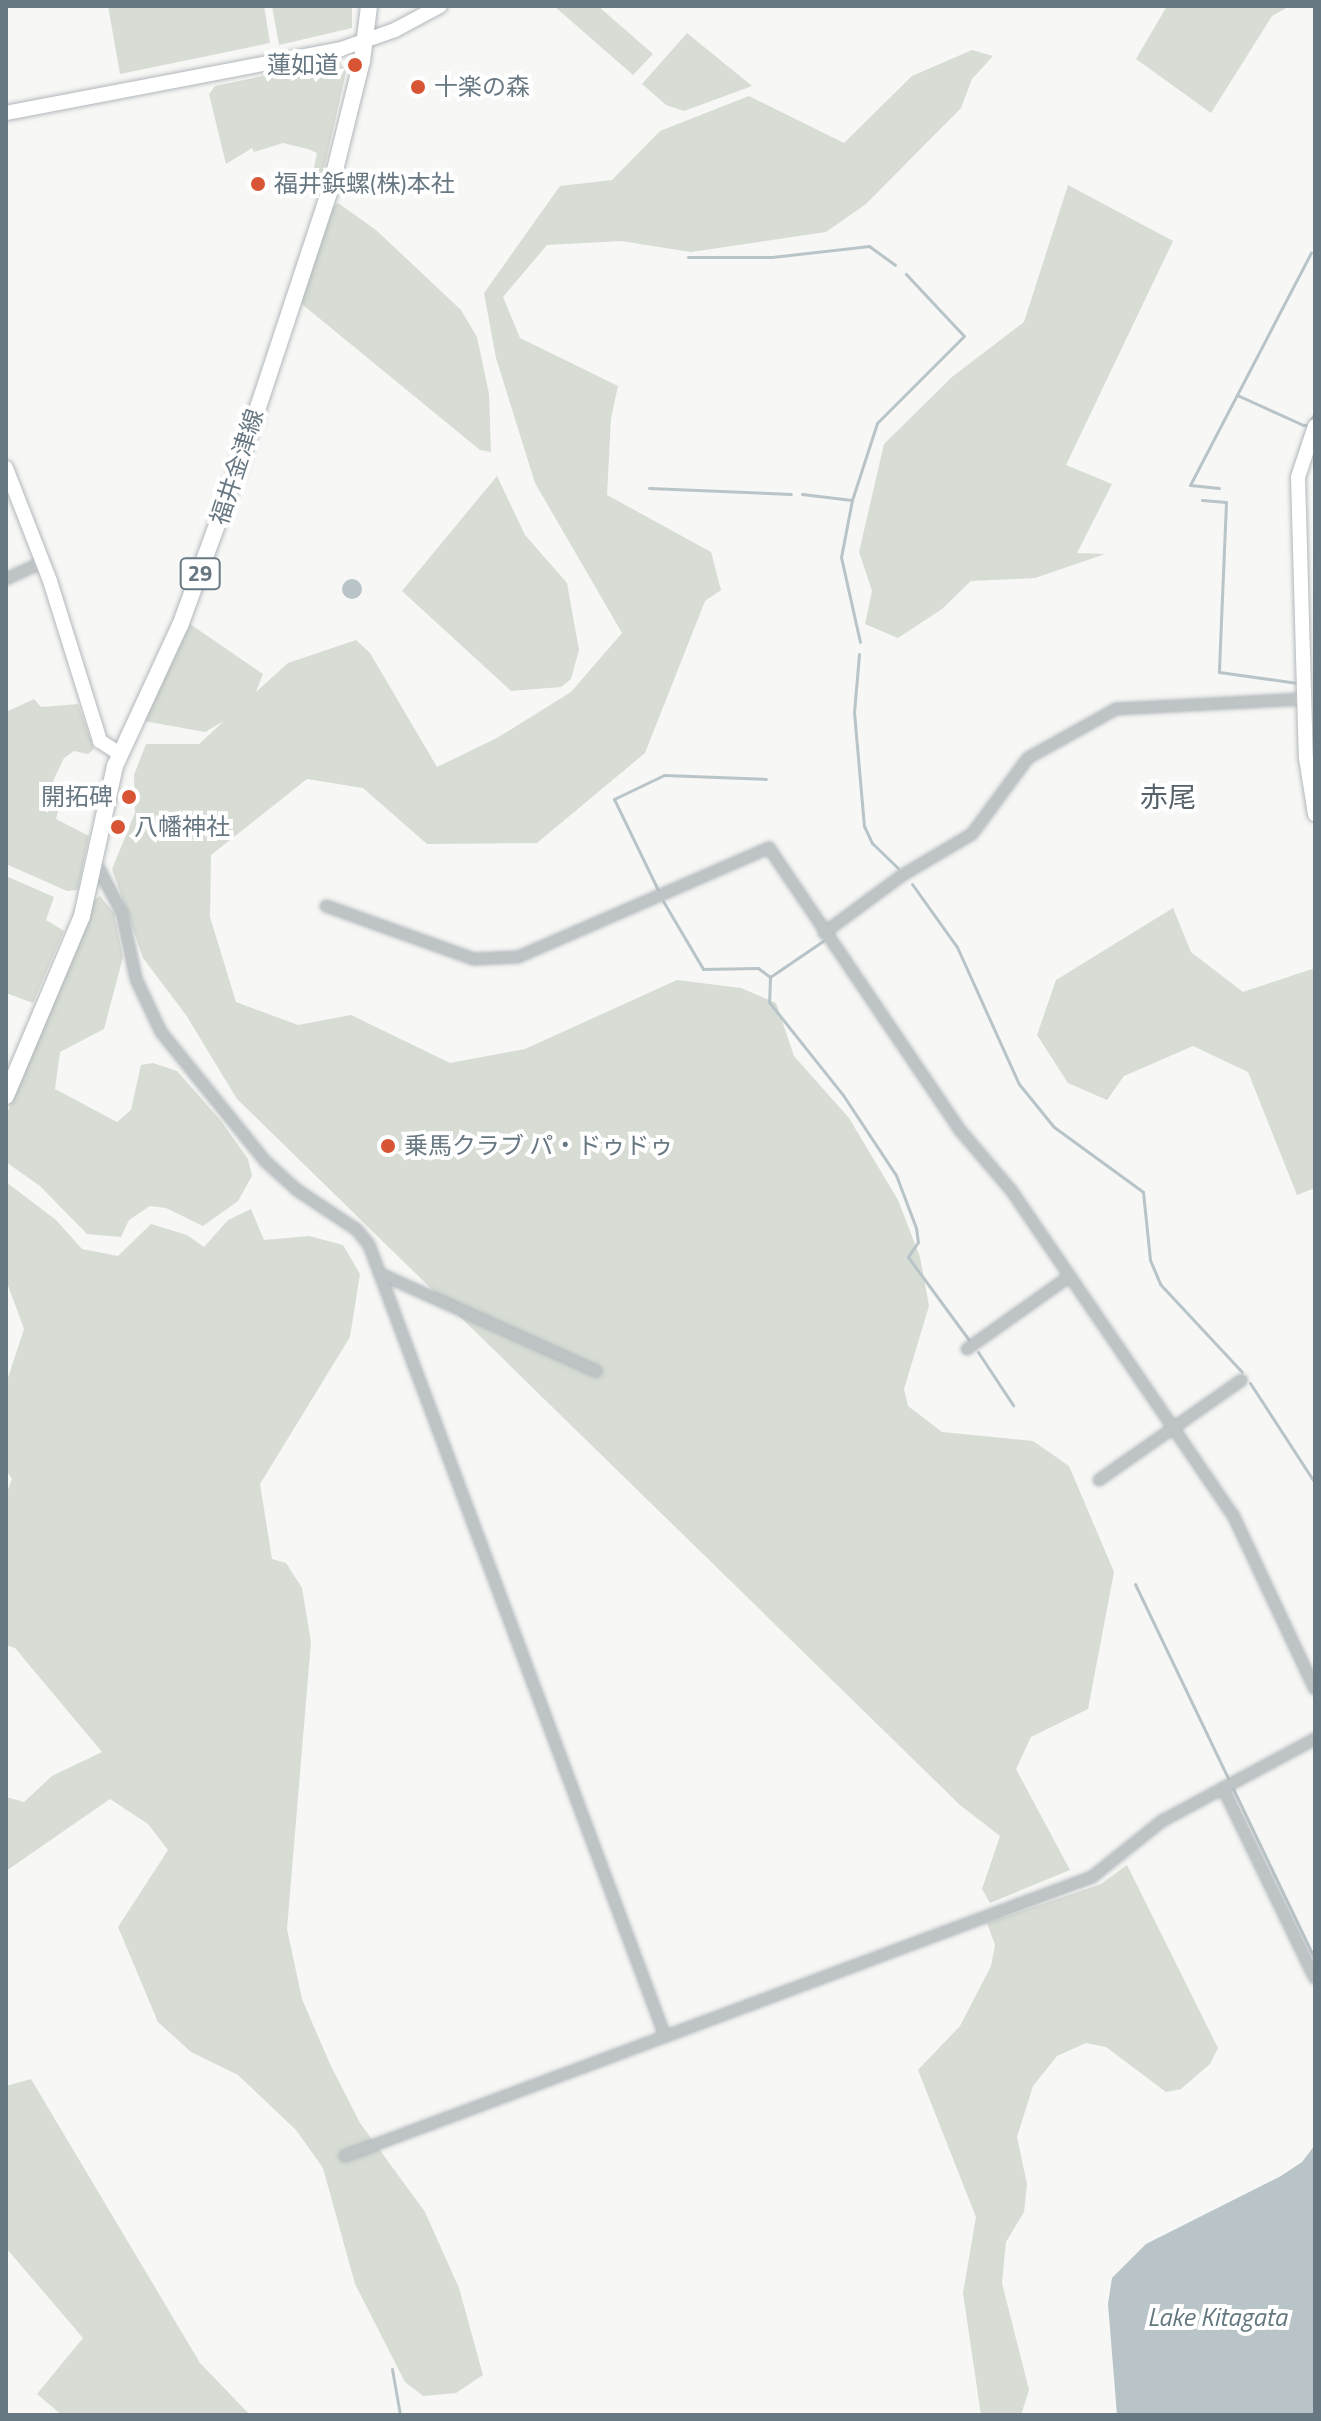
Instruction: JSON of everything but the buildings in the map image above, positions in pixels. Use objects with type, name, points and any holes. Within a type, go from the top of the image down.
[{"type":"main road","name":"福井金津線","points":[[6,1096],[76,932],[120,754],[181,623],[236,475],[330,190],[366,41],[369,6]]},
{"type":"street","points":[[6,113],[366,41],[440,6]]},
{"type":"street","points":[[1315,426],[1298,477],[1309,797],[1315,814]]},
{"type":"street","points":[[6,468],[43,562],[100,741],[120,754]]},
{"type":"street","points":[[6,579],[43,562]]},
{"type":"street","points":[[824,933],[901,876],[972,834],[1028,758],[1116,709],[1305,699]]},
{"type":"street","points":[[326,906],[474,959],[518,957],[769,848],[959,1129],[997,1169],[1233,1515],[1315,1689]]},
{"type":"street","points":[[95,861],[122,913],[136,979],[161,1032],[265,1161],[297,1190],[357,1230],[383,1275],[665,2036]]},
{"type":"street","points":[[383,1275],[596,1371]]},
{"type":"street","points":[[967,1349],[1070,1276]]},
{"type":"street","points":[[1099,1480],[1242,1380]]},
{"type":"street","points":[[345,2156],[1092,1877],[1162,1821],[1315,1739]]},
{"type":"street","points":[[1223,1788],[1315,1978]]},
{"type":"shaded area","points":[[108,6],[264,6],[270,43],[120,74]]},
{"type":"shaded area","points":[[272,6],[352,6],[352,28],[279,45]]},
{"type":"shaded area","points":[[554,6],[598,6],[653,54],[633,75]]},
{"type":"shaded area","points":[[1167,6],[1290,6],[1272,16],[1211,113],[1136,59]]},
{"type":"shaded area","points":[[687,33],[752,86],[684,111],[666,105],[642,84]]},
{"type":"shaded area","points":[[972,50],[993,56],[972,79],[961,108],[866,204],[826,232],[691,252],[621,241],[547,245],[503,297],[520,338],[618,386],[611,418],[607,495],[711,552],[721,590],[705,601],[645,753],[537,843],[427,844],[363,788],[307,779],[211,855],[210,917],[236,1002],[298,1025],[351,1015],[450,1063],[525,1049],[677,980],[741,988],[776,1003],[794,1056],[849,1118],[898,1200],[920,1257],[929,1306],[904,1389],[908,1406],[942,1432],[1033,1441],[1069,1466],[1114,1572],[1088,1709],[1031,1737],[1016,1769],[1070,1870],[990,1903],[982,1889],[1000,1836],[960,1805],[237,1099],[186,1015],[143,958],[112,869],[135,813],[134,775],[146,744],[199,744],[224,721],[205,732],[144,721],[190,624],[263,674],[256,692],[288,663],[356,640],[370,653],[437,767],[497,738],[571,692],[622,633],[535,483],[496,358],[484,293],[560,186],[612,180],[660,131],[749,96],[844,143],[912,76]]},
{"type":"shaded area","points":[[339,60],[346,72],[319,192],[313,189],[317,153],[308,149],[283,143],[254,152],[252,148],[226,164],[209,94],[215,86]]},
{"type":"shaded area","points":[[1068,185],[1173,241],[1066,465],[1112,484],[1077,553],[1105,554],[1035,578],[971,581],[942,609],[898,638],[865,624],[872,591],[859,552],[884,444],[952,377],[1024,322]]},
{"type":"shaded area","points":[[338,203],[376,230],[461,310],[477,337],[489,394],[491,452],[480,450],[303,305],[300,299],[329,210]]},
{"type":"shaded area","points":[[497,476],[525,535],[567,583],[579,650],[571,679],[561,687],[511,691],[402,591]]},
{"type":"shaded area","points":[[34,699],[41,707],[78,704],[94,749],[88,754],[74,751],[64,758],[53,781],[63,792],[56,819],[89,836],[78,890],[67,891],[6,864],[6,712]]},
{"type":"shaded area","points":[[6,876],[54,897],[46,920],[64,931],[33,1003],[6,993]]},
{"type":"shaded area","points":[[100,896],[114,913],[123,957],[104,1029],[60,1052],[55,1089],[117,1122],[131,1110],[141,1065],[153,1063],[177,1071],[221,1121],[248,1159],[252,1176],[238,1201],[203,1226],[166,1208],[150,1206],[129,1220],[121,1237],[87,1234],[40,1186],[6,1162],[6,1117],[18,1081],[93,901]]},
{"type":"shaded area","points":[[1173,908],[1191,952],[1243,992],[1315,968],[1315,1188],[1297,1195],[1248,1072],[1193,1046],[1124,1076],[1107,1100],[1068,1083],[1037,1035],[1056,980]]},
{"type":"shaded area","points":[[6,1182],[56,1220],[82,1249],[118,1256],[151,1224],[187,1235],[204,1247],[228,1220],[251,1209],[264,1240],[309,1236],[343,1245],[360,1274],[350,1337],[260,1484],[272,1559],[286,1563],[302,1588],[311,1642],[287,1929],[302,1999],[330,2064],[360,2123],[425,2212],[459,2288],[483,2375],[456,2393],[423,2396],[405,2382],[355,2284],[323,2168],[296,2130],[238,2075],[191,2052],[158,2022],[118,1927],[168,1850],[148,1824],[110,1799],[6,1871],[6,1797],[24,1802],[52,1776],[102,1752],[15,1648],[6,1645],[6,1495],[12,1479],[6,1470],[6,1384],[24,1329],[6,1280]]},
{"type":"shaded area","points":[[1127,1865],[1218,2048],[1210,2064],[1181,2089],[1166,2092],[1106,2047],[1086,2043],[1057,2056],[1033,2086],[1017,2137],[1027,2184],[1024,2212],[1006,2242],[1002,2283],[1029,2390],[1021,2415],[981,2415],[963,2293],[976,2217],[918,2070],[960,2026],[991,1966],[995,1945],[987,1923],[1101,1884]]},
{"type":"shaded area","points":[[31,2079],[200,2363],[250,2415],[62,2415],[37,2394],[83,2338],[6,2248],[6,2086]]},
{"type":"water","points":[[348,579],[356,579],[362,589],[356,599],[348,599],[342,593],[342,585]]},
{"type":"water","name":"Lake Kitagata","points":[[1315,2145],[1315,2415],[1117,2415],[1108,2304],[1112,2278],[1146,2244],[1281,2176],[1302,2162]]},
{"type":"waterway","points":[[688,257],[772,257],[869,246],[895,265]]},
{"type":"waterway","points":[[1219,488],[1190,485],[1311,253]]},
{"type":"waterway","points":[[802,494],[852,500],[877,423],[964,336],[906,274]]},
{"type":"waterway","points":[[1237,395],[1303,425],[1308,425],[1315,413]]},
{"type":"waterway","points":[[649,488],[791,494]]},
{"type":"waterway","points":[[852,500],[841,557],[860,642]]},
{"type":"waterway","points":[[1202,500],[1226,502],[1219,672],[1297,683]]},
{"type":"waterway","points":[[859,654],[854,712],[864,826],[872,843],[898,868]]},
{"type":"waterway","points":[[658,890],[614,799],[664,775],[766,779]]},
{"type":"waterway","points":[[912,884],[957,947],[1019,1084],[1054,1127],[1143,1192],[1150,1260],[1160,1284],[1242,1372]]},
{"type":"waterway","points":[[663,901],[703,969],[758,968],[770,977],[769,1002],[843,1095],[896,1175],[916,1228],[918,1242],[908,1257],[969,1340]]},
{"type":"waterway","points":[[770,977],[823,941]]},
{"type":"waterway","points":[[978,1352],[1013,1405]]},
{"type":"waterway","points":[[1250,1383],[1315,1483]]},
{"type":"waterway","points":[[1135,1584],[1315,1959]]},
{"type":"waterway","points":[[392,2369],[400,2415]]},
{"type":"place","name":"蓮如道","points":[[355,65]]},
{"type":"place","name":"十楽の森","points":[[418,87]]},
{"type":"place","name":"福井鋲螺(株)本社","points":[[258,184]]},
{"type":"place","name":"開拓碑","points":[[129,797]]},
{"type":"place","name":"八幡神社","points":[[118,827]]},
{"type":"place","name":"乗馬クラブ パ・ドゥドゥ","points":[[388,1146]]},
{"type":"district","name":"赤尾","points":[[1168,797]]}]
